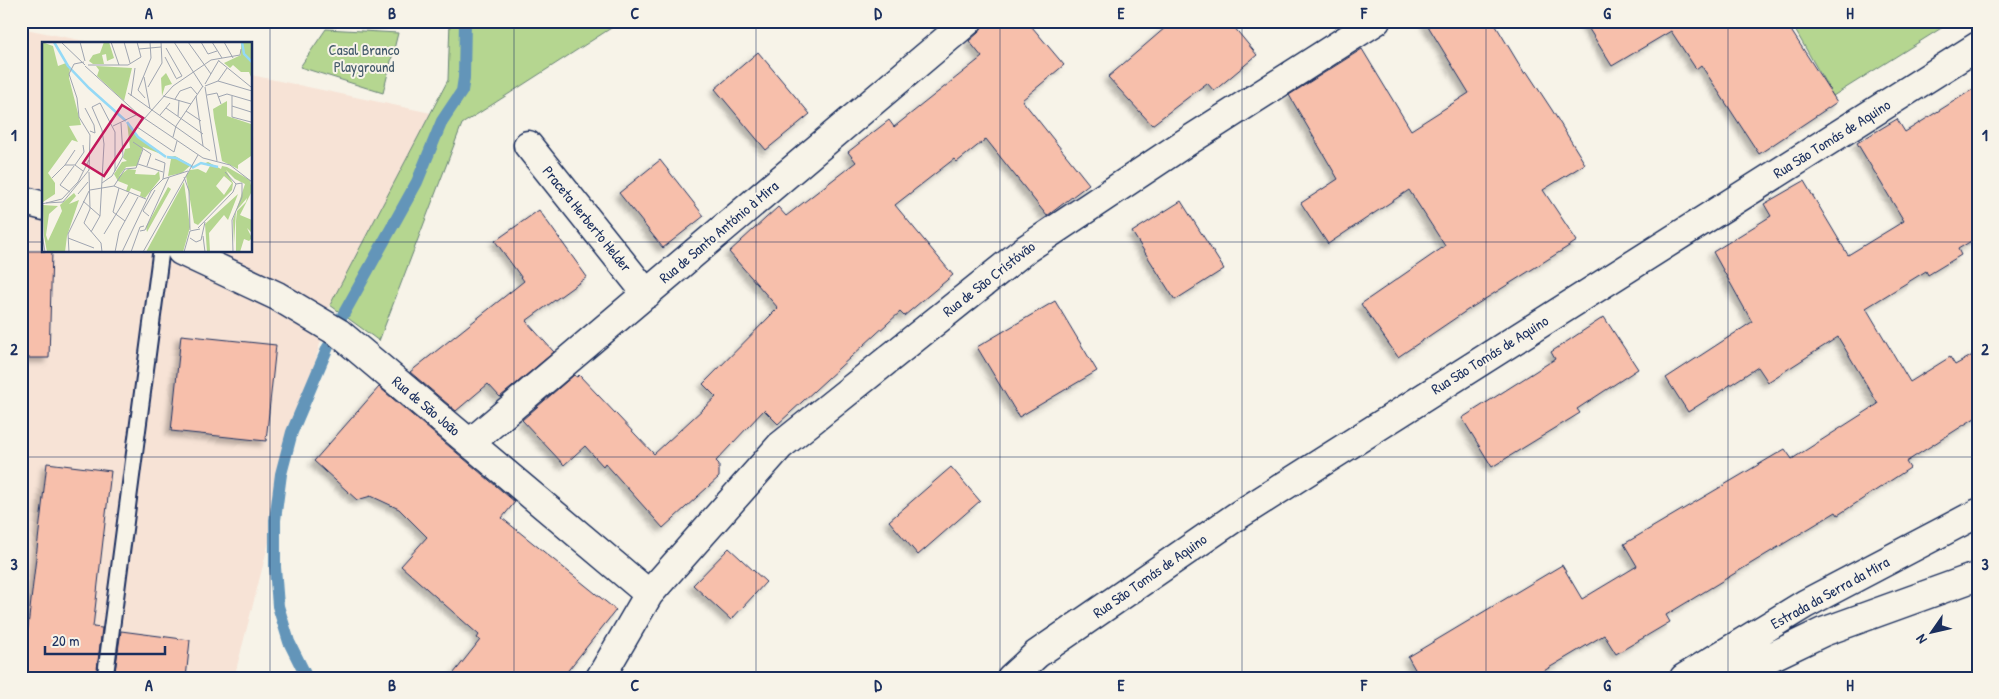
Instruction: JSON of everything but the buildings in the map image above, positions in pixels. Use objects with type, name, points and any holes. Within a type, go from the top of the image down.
[{"type":"street","name":"Rua de Santo António à Mira","points":[[470,443],[968,21]]},
{"type":"street","name":"Rua de São Cristóvão","points":[[649,594],[780,446],[1026,249],[1182,145],[1376,21]]},
{"type":"street","name":"Rua São Tomás de Aquino","points":[[1011,678],[1037,654],[1236,516],[1978,46]]},
{"type":"street","name":"Praceta Herberto Helder","points":[[528,145],[647,294]]},
{"type":"street","points":[[21,200],[42,205]]},
{"type":"street","name":"Rua de São João","points":[[183,252],[277,296],[339,333],[649,594]]},
{"type":"street","name":"Estrada da Serra da Mira","points":[[1684,678],[1805,604],[1978,512]]},
{"type":"street","name":"Estrada da Serra da Mira","points":[[1727,678],[1823,632],[1978,576]]},
{"type":"street","points":[[600,678],[649,594]]},
{"type":"lane","points":[[105,678],[161,252]]},
{"type":"shaded area","points":[[21,28],[89,42],[42,42],[42,252],[252,252],[252,75],[431,113],[330,305],[234,678],[21,678]]},
{"type":"green space","points":[[450,21],[622,21],[462,124],[379,341],[330,305],[448,80]]},
{"type":"green space","points":[[1790,21],[1950,21],[1951,22],[1833,96]]},
{"type":"green space","name":"Casal Branco Playground","points":[[326,29],[398,33],[383,93],[300,67]]},
{"type":"waterway","points":[[343,315],[417,182],[442,121],[462,91],[465,21]]},
{"type":"waterway","points":[[307,678],[289,642],[278,606],[275,567],[275,520],[281,474],[292,432],[328,347]]}]
